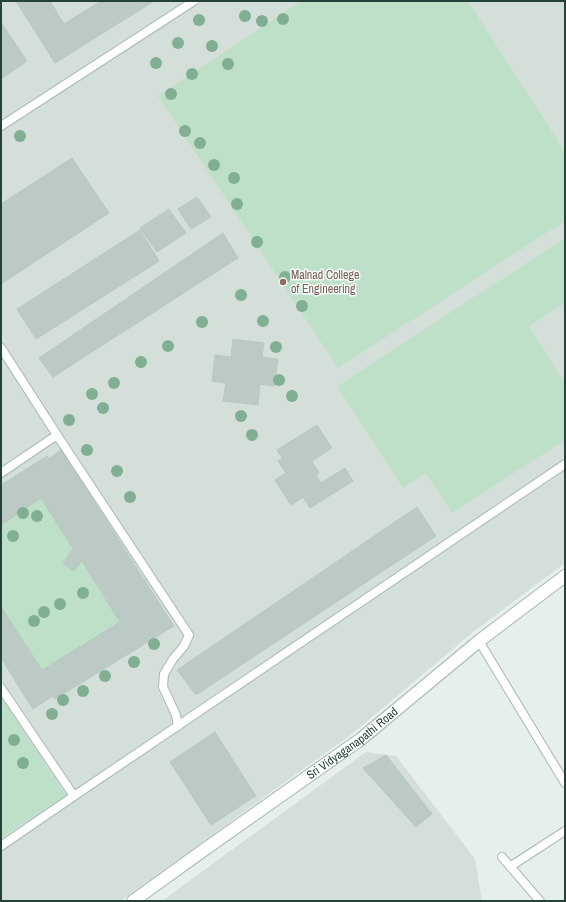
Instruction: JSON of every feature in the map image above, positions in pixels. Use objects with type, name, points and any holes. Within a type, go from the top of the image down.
[{"type":"street","name":"Sri Vidyaganapathi Road","points":[[133,901],[361,739],[479,642],[565,576]]},
{"type":"lane","points":[[1,126],[194,1]]},
{"type":"lane","points":[[1,348],[189,635],[184,646],[164,674],[163,687],[176,715],[178,726]]},
{"type":"lane","points":[[1,473],[57,435]]},
{"type":"lane","points":[[1,846],[565,464]]},
{"type":"lane","points":[[479,642],[565,783]]},
{"type":"lane","points":[[1,688],[74,796]]},
{"type":"lane","points":[[511,866],[565,831]]},
{"type":"lane","points":[[502,857],[540,901]]},
{"type":"shaded area","name":"Malnad College of Engineering","points":[[1,1],[565,1],[565,563],[473,632],[353,733],[120,901],[1,901]]},
{"type":"shaded area","points":[[366,752],[396,756],[475,859],[482,901],[162,901]]},
{"type":"green space","points":[[301,1],[468,1],[565,152],[565,221],[338,368],[158,96]]},
{"type":"green space","points":[[565,238],[565,303],[529,326],[565,383],[565,440],[452,513],[426,473],[403,488],[337,386]]},
{"type":"green space","points":[[41,498],[120,622],[42,670],[1,607],[1,525]]},
{"type":"green space","points":[[1,697],[66,795],[1,838]]},
{"type":"building","points":[[16,1],[50,1],[64,24],[101,1],[154,1],[55,63]]},
{"type":"building","points":[[1,22],[27,61],[1,79]]},
{"type":"building","points":[[72,158],[109,213],[1,284],[1,204]]},
{"type":"building","points":[[197,197],[211,217],[191,229],[178,209]]},
{"type":"building","points":[[169,209],[186,233],[157,252],[140,228]]},
{"type":"building","points":[[140,230],[159,261],[36,339],[17,309]]},
{"type":"building","points":[[223,233],[238,258],[53,377],[39,358]]},
{"type":"building","points":[[233,339],[264,343],[262,357],[278,359],[274,386],[260,384],[258,405],[223,401],[226,383],[212,381],[215,355],[231,357]]},
{"type":"building","points":[[317,425],[332,448],[312,461],[319,473],[316,475],[321,483],[345,468],[353,481],[310,508],[303,497],[291,505],[275,480],[286,473],[278,461],[282,458],[277,450]]},
{"type":"building","points":[[61,450],[174,626],[55,699],[53,696],[33,709],[1,658],[1,607],[42,670],[120,622],[82,561],[74,571],[63,563],[73,549],[41,498],[1,525],[1,485],[47,456],[49,459]]},
{"type":"building","points":[[417,507],[436,536],[196,695],[177,670]]},
{"type":"building","points":[[215,732],[256,796],[211,825],[170,762]]},
{"type":"building","points":[[386,755],[432,814],[416,827],[363,768]]},
{"type":"place","name":"Malnad College of Engineering","points":[[283,282]]}]
